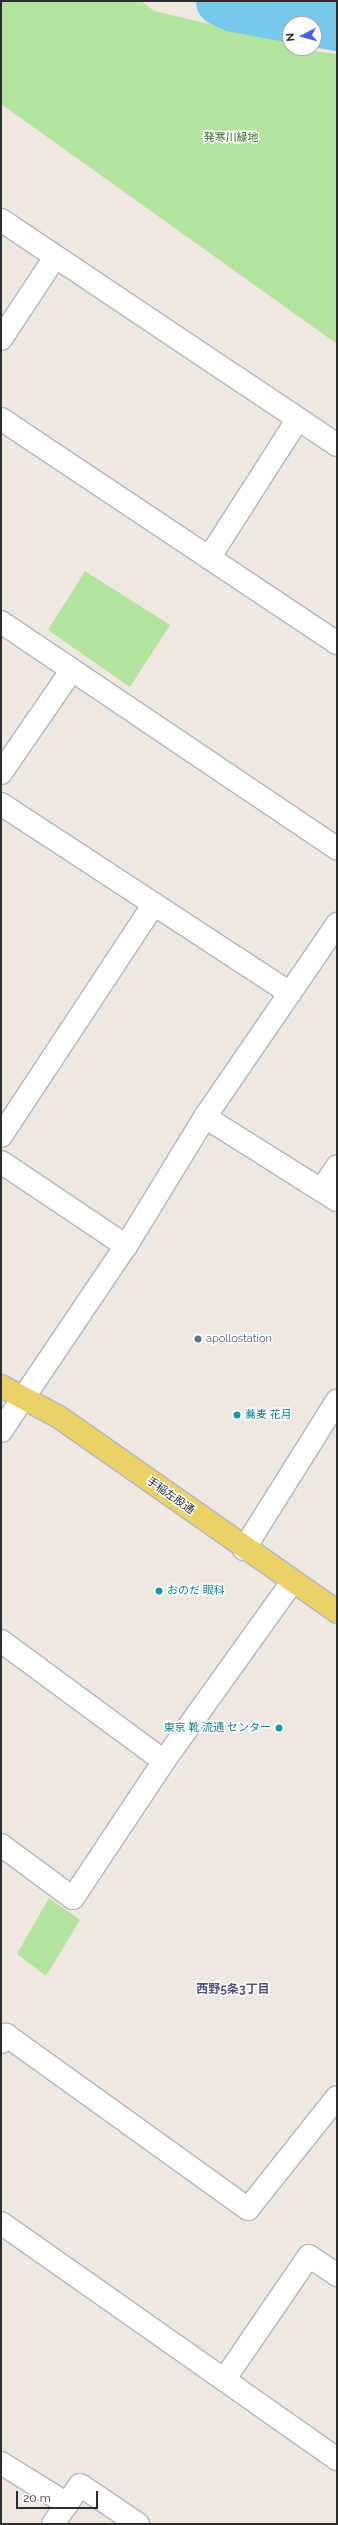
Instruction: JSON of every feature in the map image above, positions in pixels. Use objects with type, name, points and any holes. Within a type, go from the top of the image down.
[{"type":"main road","name":"手稲左股通","points":[[1,1386],[22,1400],[58,1417],[244,1549],[337,1612]]},
{"type":"street","points":[[1,220],[337,445]]},
{"type":"street","points":[[1,338],[56,257]]},
{"type":"street","points":[[1,419],[337,643]]},
{"type":"street","points":[[209,558],[298,419]]},
{"type":"street","points":[[1,622],[337,849]]},
{"type":"street","points":[[1,773],[71,670]]},
{"type":"street","points":[[1,804],[290,993]]},
{"type":"street","points":[[1,1136],[154,904]]},
{"type":"street","points":[[1,1431],[126,1246],[205,1117],[337,924]]},
{"type":"street","points":[[205,1117],[329,1194],[337,1167]]},
{"type":"street","points":[[1,1162],[126,1246]]},
{"type":"street","points":[[244,1549],[337,1401]]},
{"type":"street","points":[[1,1845],[73,1898],[164,1761],[292,1582]]},
{"type":"street","points":[[1,1641],[164,1761]]},
{"type":"street","points":[[1,2042],[6,2035],[248,2209],[337,2097]]},
{"type":"street","points":[[1,2223],[337,2459]]},
{"type":"street","points":[[224,2380],[309,2256],[337,2275]]},
{"type":"street","points":[[1,2463],[67,2504]]},
{"type":"street","points":[[53,2524],[80,2485],[138,2524]]},
{"type":"green space","name":"発寒川緑地","points":[[1,1],[141,1],[154,11],[282,41],[282,56],[322,56],[322,52],[337,54],[337,344],[1,104]]},
{"type":"green space","points":[[85,571],[170,625],[130,687],[48,630]]},
{"type":"green space","points":[[49,1898],[80,1920],[46,1976],[17,1954]]},
{"type":"waterway","points":[[220,1],[233,7],[337,26]]},
{"type":"place","name":"apollostation","points":[[198,1339]]},
{"type":"place","name":"蕎麦 花月","points":[[237,1415]]},
{"type":"place","name":"おのだ 眼科","points":[[159,1591]]},
{"type":"place","name":"東京 靴 流通 センター","points":[[279,1728]]},
{"type":"district","name":"西野5条3丁目","points":[[233,1990]]}]
